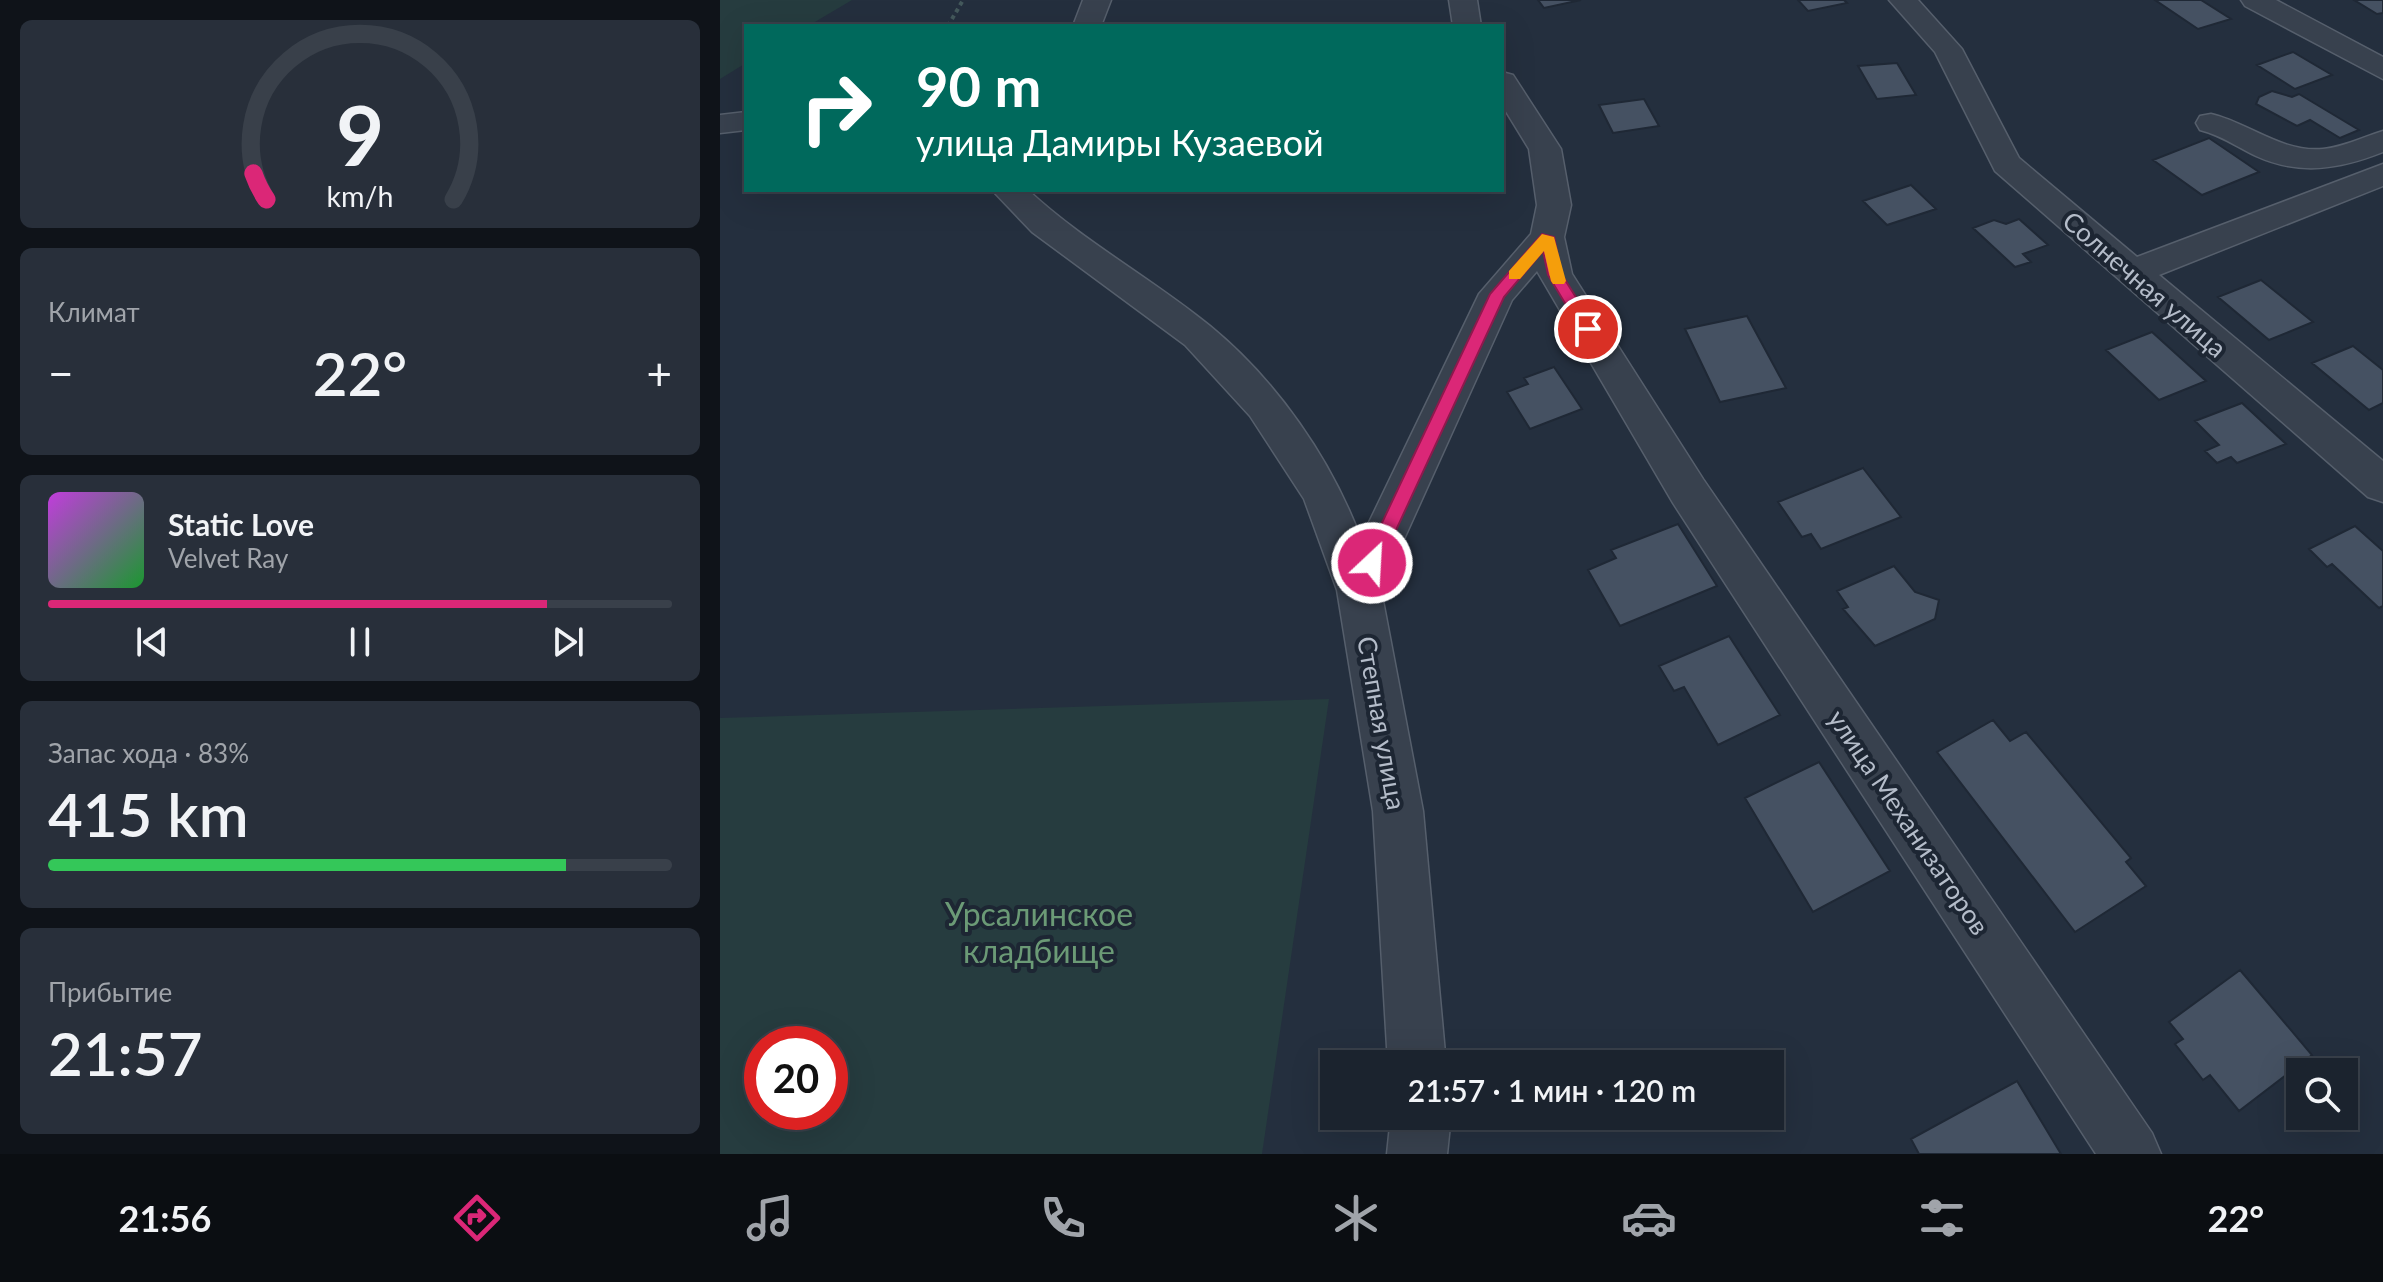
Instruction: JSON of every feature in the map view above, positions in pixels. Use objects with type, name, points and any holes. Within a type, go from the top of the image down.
[{"type":"street","points":[[1088,24],[1097,0]]},
{"type":"street","points":[[1463,0],[1467,24]]},
{"type":"street","name":"Солнечная улица","points":[[1903,0],[1948,49],[2006,164],[2130,273],[2383,485]]},
{"type":"street","points":[[2255,0],[2383,70]]},
{"type":"street","points":[[1359,590],[1497,294],[1547,237],[1554,205],[1545,149],[1504,84]]},
{"type":"street","points":[[720,124],[744,121]]},
{"type":"street","points":[[2211,123],[2226,126],[2293,159],[2320,163],[2383,141]]},
{"type":"street","points":[[2130,273],[2383,174]]},
{"type":"street","name":"Степная улица","points":[[1010,192],[1044,224],[1198,336],[1264,405],[1323,493],[1359,590],[1398,811],[1416,1050]]},
{"type":"street","name":"улица Механизаторов","points":[[1547,237],[1555,275],[1688,491],[2131,1154]]},
{"type":"street","points":[[1417,1154],[1420,1130]]},
{"type":"path","points":[[949,24],[963,0]]},
{"type":"green space","points":[[720,0],[852,0],[811,24],[744,24],[744,64],[720,79]]},
{"type":"green space","name":"Урсалинское кладбище","points":[[1329,699],[1262,1154],[720,1154],[720,718]]},
{"type":"building","points":[[1538,0],[1581,0],[1544,8]]},
{"type":"building","points":[[1798,0],[1844,0],[1847,3],[1808,11]]},
{"type":"building","points":[[2155,0],[2201,0],[2231,19],[2198,29]]},
{"type":"building","points":[[2354,0],[2383,0],[2383,13],[2377,14]]},
{"type":"building","points":[[2293,52],[2332,75],[2295,89],[2257,65]]},
{"type":"building","points":[[1897,63],[1916,95],[1877,99],[1858,66]]},
{"type":"building","points":[[2272,91],[2292,97],[2299,94],[2359,130],[2340,138],[2310,120],[2297,126],[2256,104],[2259,97]]},
{"type":"building","points":[[1644,99],[1659,126],[1613,133],[1599,105]]},
{"type":"building","points":[[2209,138],[2259,172],[2202,195],[2153,160]]},
{"type":"building","points":[[1911,185],[1936,209],[1887,225],[1863,201]]},
{"type":"building","points":[[2019,219],[2048,245],[2023,254],[2031,262],[2015,267],[1973,228],[1994,220],[2006,224]]},
{"type":"building","points":[[2261,280],[2313,322],[2269,340],[2218,297]]},
{"type":"building","points":[[1747,316],[1786,388],[1720,402],[1685,329]]},
{"type":"building","points":[[2152,332],[2206,381],[2159,400],[2106,350]]},
{"type":"building","points":[[2353,346],[2383,370],[2383,403],[2369,410],[2312,363]]},
{"type":"building","points":[[1554,367],[1582,409],[1530,429],[1507,392],[1528,384],[1524,378]]},
{"type":"building","points":[[2242,403],[2286,444],[2237,463],[2231,457],[2217,463],[2205,451],[2219,445],[2195,421]]},
{"type":"building","points":[[1863,468],[1901,517],[1821,549],[1811,534],[1802,537],[1778,502]]},
{"type":"building","points":[[1678,524],[1717,586],[1620,626],[1588,570],[1616,558],[1611,550]]},
{"type":"building","points":[[2355,526],[2383,551],[2383,606],[2379,608],[2332,564],[2327,567],[2309,549]]},
{"type":"building","points":[[1894,566],[1915,592],[1939,600],[1935,619],[1875,646],[1843,609],[1848,607],[1837,591]]},
{"type":"building","points":[[1729,636],[1780,715],[1718,745],[1684,687],[1674,691],[1659,666]]},
{"type":"building","points":[[1993,720],[2010,741],[2026,732],[2131,858],[2126,862],[2146,886],[2075,932],[1937,752]]},
{"type":"building","points":[[1819,762],[1890,871],[1813,912],[1745,798]]},
{"type":"building","points":[[2240,970],[2312,1055],[2308,1058],[2286,1058],[2286,1075],[2239,1111],[2210,1075],[2203,1080],[2175,1044],[2183,1039],[2169,1022]]},
{"type":"building","points":[[2017,1081],[2061,1154],[1919,1154],[1911,1139]]},
{"type":"slow traffic","points":[[1514,275],[1547,237],[1558,281]]},
{"type":"route","points":[[1372,563],[1497,294],[1547,237],[1555,275],[1588,329]]}]
